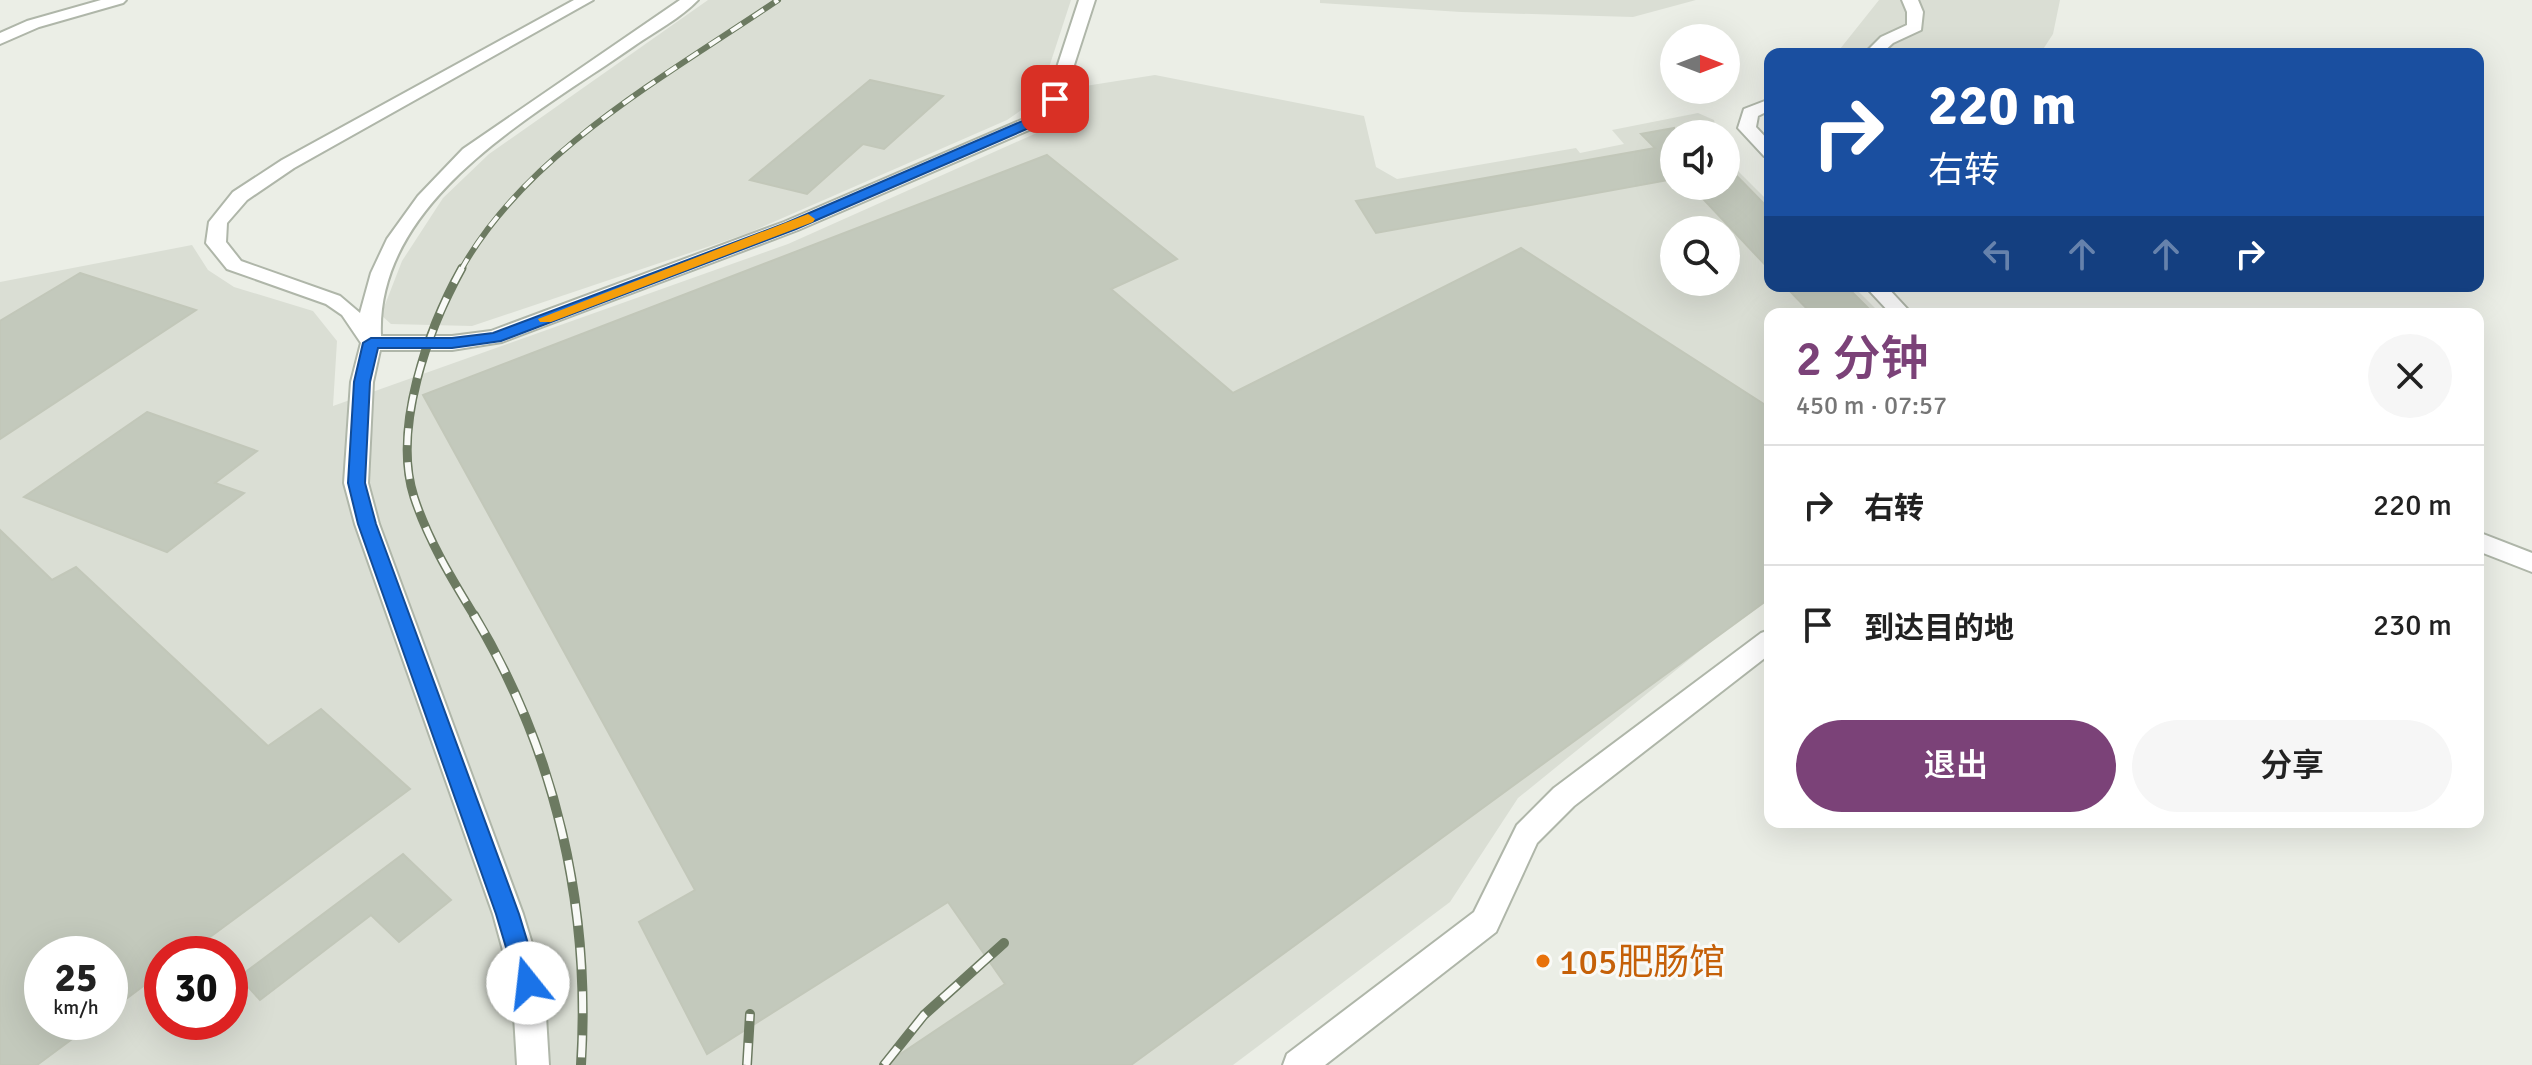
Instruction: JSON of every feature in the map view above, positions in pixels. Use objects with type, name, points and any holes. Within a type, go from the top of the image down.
[{"type":"street","points":[[0,39],[33,24],[118,0]]},
{"type":"street","points":[[371,343],[349,311],[333,300],[234,265],[216,243],[218,222],[240,196],[288,164],[585,0]]},
{"type":"street","points":[[533,1065],[528,983],[508,914],[367,524],[356,483],[362,382],[371,343],[370,315],[381,273],[397,239],[425,200],[469,153],[690,0]]},
{"type":"street","points":[[371,343],[452,343],[495,337],[791,226],[1039,119],[1055,99],[1087,0]]},
{"type":"street","points":[[1878,48],[1887,40],[1915,27],[1915,12],[1910,0]]},
{"type":"street","points":[[1764,107],[1750,113],[1747,128],[1764,146]]},
{"type":"street","points":[[1881,292],[1896,308]]},
{"type":"street","points":[[2484,543],[2532,563]]},
{"type":"street","points":[[1299,1065],[1485,922],[1527,834],[1564,797],[1764,645]]},
{"type":"shaded area","points":[[708,0],[1071,0],[1039,98],[1007,120],[746,234],[472,326],[391,324],[381,315],[402,261],[443,198],[489,154]]},
{"type":"shaded area","points":[[1320,0],[1696,0],[1633,17],[1461,12],[1320,3]]},
{"type":"shaded area","points":[[1879,0],[2060,0],[2053,34],[2044,48],[1841,48]]},
{"type":"shaded area","points":[[1155,75],[1364,116],[1376,167],[1397,179],[1576,148],[1580,153],[1624,144],[1612,130],[1660,121],[1660,200],[1740,200],[1740,173],[1764,197],[1764,292],[1859,292],[1875,308],[1764,308],[1764,599],[1518,798],[1450,902],[1233,1065],[0,1065],[0,282],[192,245],[208,270],[234,287],[313,311],[337,341],[333,406],[788,244],[1041,131],[1071,110],[1079,87]]},
{"type":"shaded area","points":[[1698,113],[1714,120],[1663,120]]},
{"type":"building","points":[[870,80],[943,96],[884,149],[863,144],[807,194],[750,180]]},
{"type":"building","points":[[1660,131],[1660,182],[1376,233],[1356,201],[1655,148],[1641,134]]},
{"type":"building","points":[[1047,155],[1177,259],[1111,289],[1233,393],[1521,248],[1764,404],[1764,602],[1131,1065],[884,1065],[1005,984],[948,902],[707,1054],[639,922],[695,890],[423,395]]},
{"type":"building","points":[[1740,179],[1764,204],[1764,264],[1740,238],[1740,216],[1719,216],[1704,200],[1740,200]]},
{"type":"building","points":[[80,273],[196,310],[0,439],[0,321]]},
{"type":"building","points":[[1791,292],[1852,292],[1868,308],[1806,308]]},
{"type":"building","points":[[147,412],[257,451],[215,483],[244,493],[167,552],[24,497]]},
{"type":"building","points":[[0,530],[52,580],[76,567],[268,746],[321,709],[410,789],[211,936],[144,936],[144,986],[128,998],[128,936],[24,936],[24,1040],[71,1040],[37,1065],[0,1065]]},
{"type":"building","points":[[403,854],[451,900],[399,942],[371,915],[260,1000],[248,987],[248,970]]},
{"type":"railway","points":[[461,270],[489,228],[523,188],[561,152],[647,87],[778,0]]},
{"type":"railway","points":[[462,268],[437,320],[417,380],[407,441],[408,470],[426,529],[475,617]]},
{"type":"railway","points":[[474,615],[503,667],[527,721],[547,776],[562,832],[580,947],[583,1006],[581,1065]]},
{"type":"railway","points":[[884,1065],[924,1015],[1004,943]]},
{"type":"railway","points":[[747,1065],[750,1014]]},
{"type":"slow traffic","points":[[545,319],[808,219]]},
{"type":"place","name":"105肥肠馆","points":[[1543,961]]},
{"type":"route","points":[[528,983],[508,914],[367,524],[356,483],[362,382],[371,343],[452,343],[495,337],[791,226],[1039,119],[1055,99]]}]
